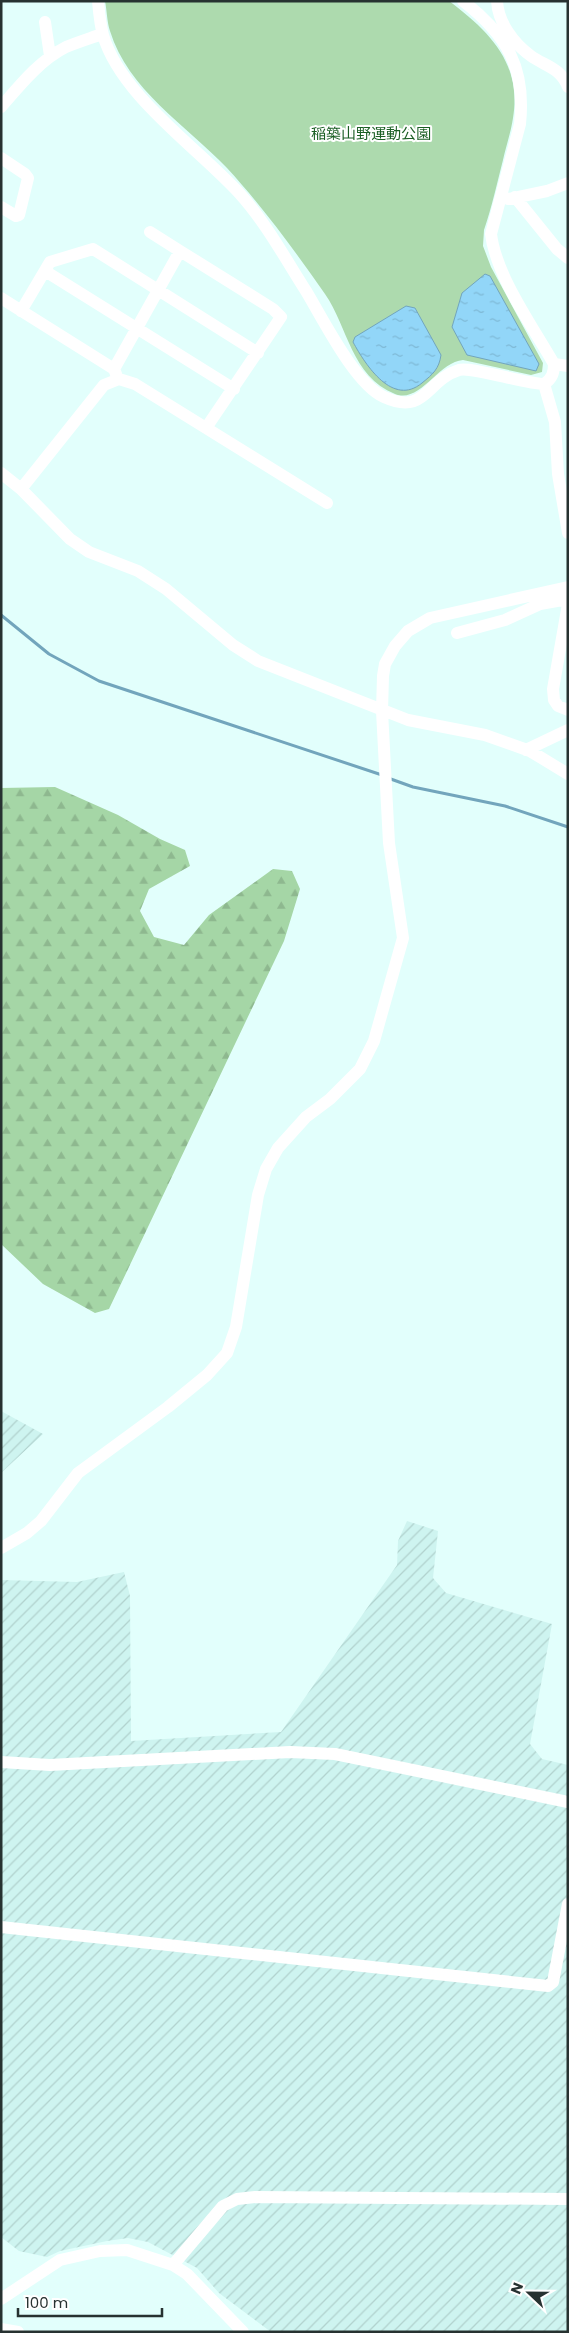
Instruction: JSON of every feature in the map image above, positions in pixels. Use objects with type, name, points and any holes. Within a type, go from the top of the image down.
[{"type":"street","points":[[98,1],[102,34],[116,66],[132,88],[241,195],[269,231],[356,374],[382,396],[400,403],[415,402],[442,379],[462,369],[532,384],[544,384],[552,376],[554,364],[501,271],[494,254],[491,234],[520,124],[522,105],[519,76],[503,40],[494,29],[463,1]]},
{"type":"street","points":[[497,1],[500,21],[514,39],[531,56],[553,67],[567,85]]},
{"type":"street","points":[[45,22],[50,56]]},
{"type":"street","points":[[1,107],[50,56],[67,47],[102,34]]},
{"type":"street","points":[[1,158],[28,178],[19,215],[16,216],[1,207]]},
{"type":"street","points":[[500,200],[548,191],[568,182]]},
{"type":"street","points":[[515,197],[557,248],[568,258]]},
{"type":"street","points":[[150,232],[273,309],[281,317],[206,428]]},
{"type":"street","points":[[21,310],[50,262],[93,249],[258,353]]},
{"type":"street","points":[[21,489],[104,385],[116,374],[136,327],[180,251]]},
{"type":"street","points":[[45,271],[234,389]]},
{"type":"street","points":[[1,298],[116,374],[327,503]]},
{"type":"street","points":[[554,364],[568,366]]},
{"type":"street","points":[[544,384],[555,422],[558,474],[568,533]]},
{"type":"street","points":[[1,473],[21,489],[70,539],[89,552],[138,571],[166,589],[241,650],[258,660],[408,720],[485,735],[526,750],[568,774]]},
{"type":"street","points":[[1,1548],[27,1533],[41,1521],[78,1473],[174,1402],[207,1375],[227,1352],[236,1328],[258,1195],[266,1169],[278,1148],[306,1117],[330,1099],[360,1069],[374,1041],[403,938],[400,904],[389,844],[382,711],[383,676],[386,664],[395,646],[416,625],[430,618],[568,587]]},
{"type":"street","points":[[457,633],[506,620],[540,604],[568,599]]},
{"type":"street","points":[[568,604],[553,689],[554,700],[558,706],[568,710]]},
{"type":"street","points":[[526,750],[568,730]]},
{"type":"street","points":[[1,1762],[50,1765],[290,1752],[335,1754],[568,1802]]},
{"type":"street","points":[[1,1927],[548,1986],[553,1982],[568,1904]]},
{"type":"street","points":[[173,2265],[224,2206],[237,2198],[450,2197],[568,2199]]},
{"type":"street","points":[[1,2299],[69,2256],[100,2251],[127,2250],[173,2265],[200,2287],[243,2332]]},
{"type":"street","points":[[1,2329],[18,2332]]},
{"type":"shaded area","points":[[1,1411],[43,1434],[1,1473]]},
{"type":"shaded area","points":[[407,1521],[438,1531],[433,1578],[446,1593],[552,1624],[530,1744],[542,1759],[568,1765],[568,2332],[271,2332],[219,2293],[197,2268],[148,2242],[128,2238],[107,2241],[60,2251],[47,2257],[19,2251],[1,2237],[1,1580],[77,1582],[124,1572],[130,1596],[131,1741],[281,1732],[397,1565],[398,1541]]},
{"type":"green space","name":"稲築山野運動公園","points":[[105,1],[449,1],[464,12],[499,50],[507,65],[512,81],[514,98],[513,118],[484,230],[483,246],[491,267],[543,363],[542,372],[531,375],[463,360],[454,362],[413,393],[395,394],[380,386],[369,375],[352,350],[333,307],[325,294],[265,213],[227,168],[144,89],[130,71],[110,31]]},
{"type":"green space","points":[[55,787],[118,815],[160,839],[185,850],[190,866],[149,889],[140,911],[154,937],[184,945],[209,915],[273,869],[292,871],[300,889],[284,941],[109,1309],[95,1313],[43,1284],[1,1244],[1,788]]},
{"type":"water","points":[[485,274],[490,276],[539,364],[536,371],[467,355],[452,327],[462,293]]},
{"type":"water","points":[[406,306],[415,308],[441,355],[437,368],[429,377],[411,389],[401,390],[391,387],[373,372],[353,342],[355,337]]},
{"type":"waterway","points":[[1,615],[49,654],[99,681],[382,775]]},
{"type":"waterway","points":[[388,778],[413,787],[505,806],[568,827]]}]
